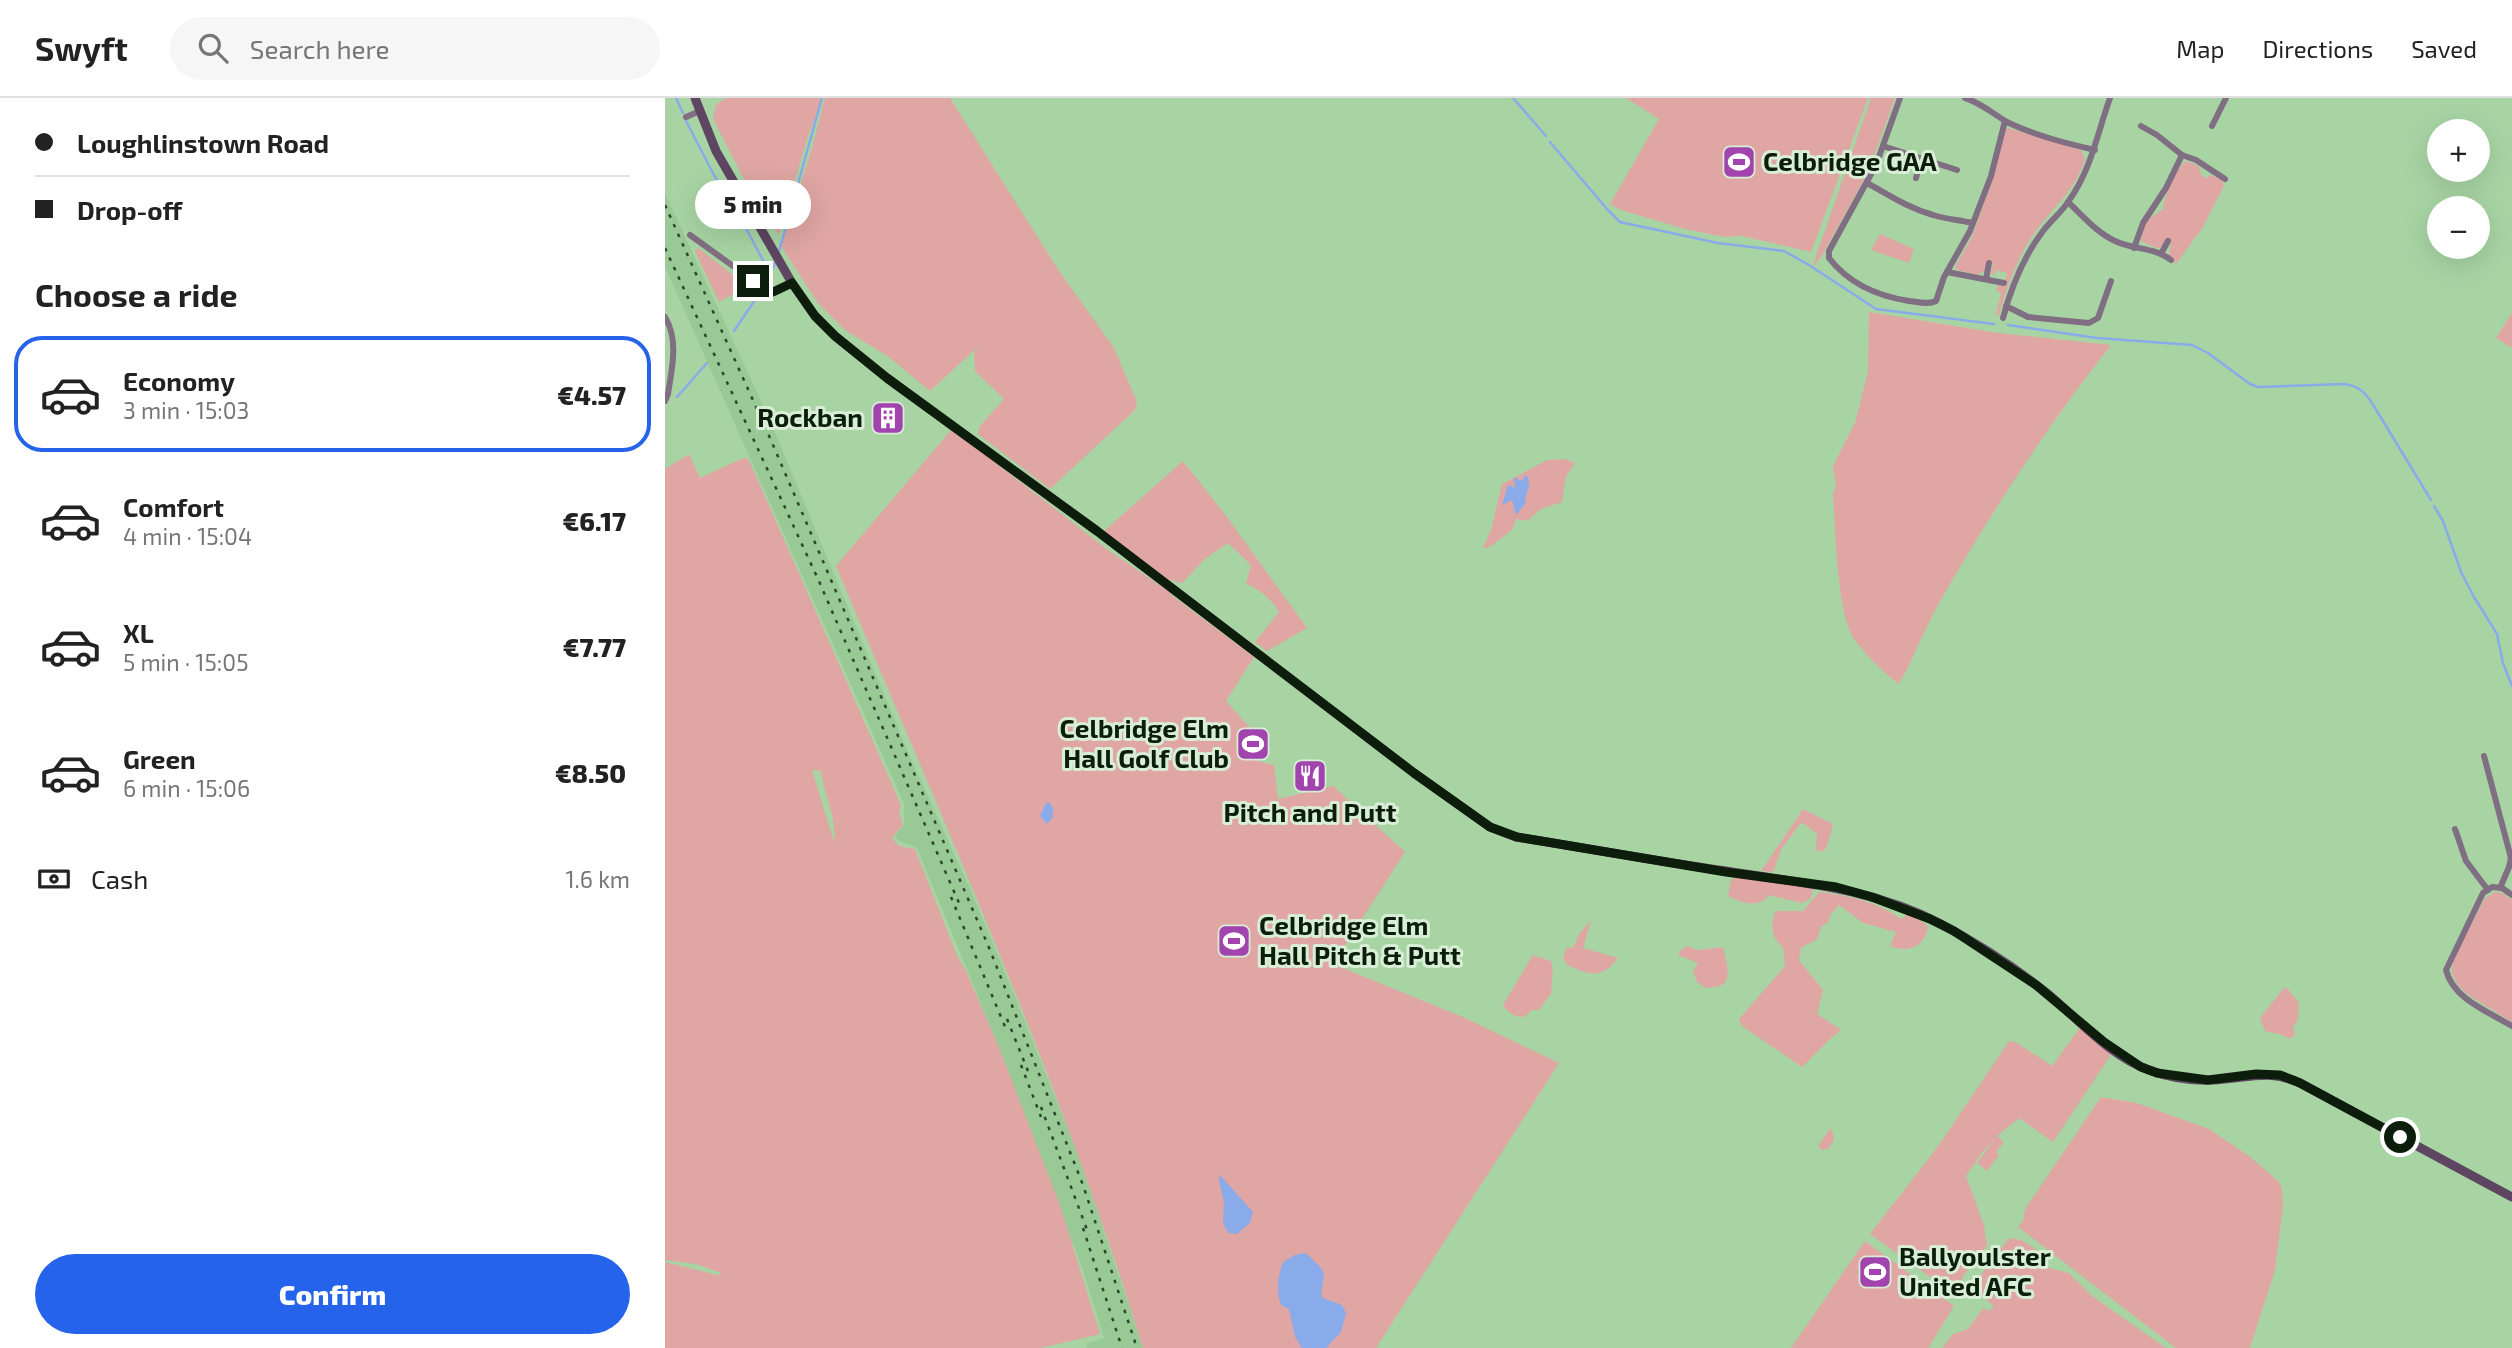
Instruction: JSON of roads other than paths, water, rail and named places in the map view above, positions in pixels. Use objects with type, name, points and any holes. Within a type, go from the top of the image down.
[{"type":"street","points":[[695,98],[716,151],[792,283],[815,316],[855,353],[1097,531],[1414,773],[1490,827],[1517,837],[1726,872],[1836,887],[1872,897],[1954,931],[2036,985],[2104,1042],[2141,1067],[2157,1073],[2208,1080],[2256,1074],[2284,1077],[2512,1196]]},
{"type":"street","points":[[1900,98],[1867,183],[1829,251],[1829,258],[1853,281],[1875,293],[1919,303],[1933,304],[1936,301],[1947,272],[1967,238],[1991,176],[2005,121]]},
{"type":"street","points":[[1965,98],[1976,99],[2005,121],[2043,138],[2095,150]]},
{"type":"street","points":[[2003,318],[2031,250],[2042,232],[2068,202],[2088,168],[2110,98]]},
{"type":"street","points":[[2212,126],[2226,98]]},
{"type":"street","points":[[686,117],[700,111]]},
{"type":"street","points":[[2141,126],[2182,155],[2196,160],[2225,179]]},
{"type":"street","points":[[1883,146],[1957,170]]},
{"type":"street","points":[[2134,248],[2143,223],[2166,188],[2182,155]]},
{"type":"street","points":[[1916,178],[1921,159]]},
{"type":"street","points":[[1867,183],[1916,209],[1972,223]]},
{"type":"street","points":[[2068,202],[2099,233],[2134,248],[2162,252],[2171,260]]},
{"type":"street","points":[[691,235],[769,292],[778,291],[792,283]]},
{"type":"street","points":[[2162,252],[2168,242]]},
{"type":"street","points":[[1986,279],[1989,263]]},
{"type":"street","points":[[1947,272],[2004,283]]},
{"type":"street","points":[[2006,306],[2028,317],[2089,323],[2098,318],[2111,281]]},
{"type":"street","points":[[665,317],[672,330],[674,342],[671,376],[665,401]]},
{"type":"street","points":[[2484,756],[2511,858],[2500,888]]},
{"type":"street","points":[[2455,829],[2466,861],[2488,890]]},
{"type":"street","points":[[2512,895],[2492,887],[2483,893],[2446,970],[2464,996],[2512,1026]]},
{"type":"water","points":[[1525,475],[1528,477],[1529,486],[1526,503],[1516,515],[1512,500],[1502,505],[1508,485],[1515,488],[1514,477],[1522,481]]},
{"type":"water","points":[[1046,803],[1050,803],[1054,810],[1053,817],[1047,824],[1040,816]]},
{"type":"water","points":[[1220,1175],[1253,1212],[1250,1223],[1237,1234],[1228,1233],[1223,1223],[1224,1202]]},
{"type":"water","points":[[1306,1253],[1322,1269],[1323,1298],[1342,1305],[1346,1313],[1341,1332],[1326,1348],[1302,1348],[1295,1337],[1289,1309],[1281,1305],[1279,1300],[1278,1283],[1283,1262],[1295,1255]]},
{"type":"waterway","points":[[676,98],[683,113]]},
{"type":"waterway","points":[[778,255],[822,98]]},
{"type":"waterway","points":[[1513,98],[1546,136]]},
{"type":"waterway","points":[[686,121],[748,232],[768,275],[771,275]]},
{"type":"waterway","points":[[1550,142],[1620,222],[1718,243],[1784,251],[1876,309],[1994,324]]},
{"type":"waterway","points":[[766,284],[776,261]]},
{"type":"waterway","points":[[734,331],[755,300]]},
{"type":"waterway","points":[[2008,325],[2097,338],[2192,345],[2258,387],[2353,386],[2363,392],[2372,403],[2431,500]]},
{"type":"waterway","points":[[677,397],[707,363]]},
{"type":"waterway","points":[[2434,506],[2443,521],[2461,572],[2497,634],[2503,663],[2512,686]]},
{"type":"railway","points":[[665,205],[770,438],[990,950],[1083,1185],[1137,1348]]},
{"type":"railway","points":[[665,248],[818,579],[959,903]]},
{"type":"railway","points":[[951,897],[1006,1029]]},
{"type":"railway","points":[[1007,1019],[1028,1071]]},
{"type":"railway","points":[[1021,1065],[1041,1117]]},
{"type":"railway","points":[[1041,1107],[1089,1235]]},
{"type":"railway","points":[[1083,1228],[1122,1348]]},
{"type":"place","name":"Celbridge GAA","points":[[1739,162]]},
{"type":"place","name":"Rockban","points":[[888,418]]},
{"type":"place","name":"Celbridge Elm Hall Golf Club","points":[[1253,744]]},
{"type":"place","name":"Pitch and Putt","points":[[1310,776]]},
{"type":"place","name":"Celbridge Elm Hall Pitch & Putt","points":[[1234,941]]},
{"type":"place","name":"Ballyoulster United AFC","points":[[1875,1272]]}]
